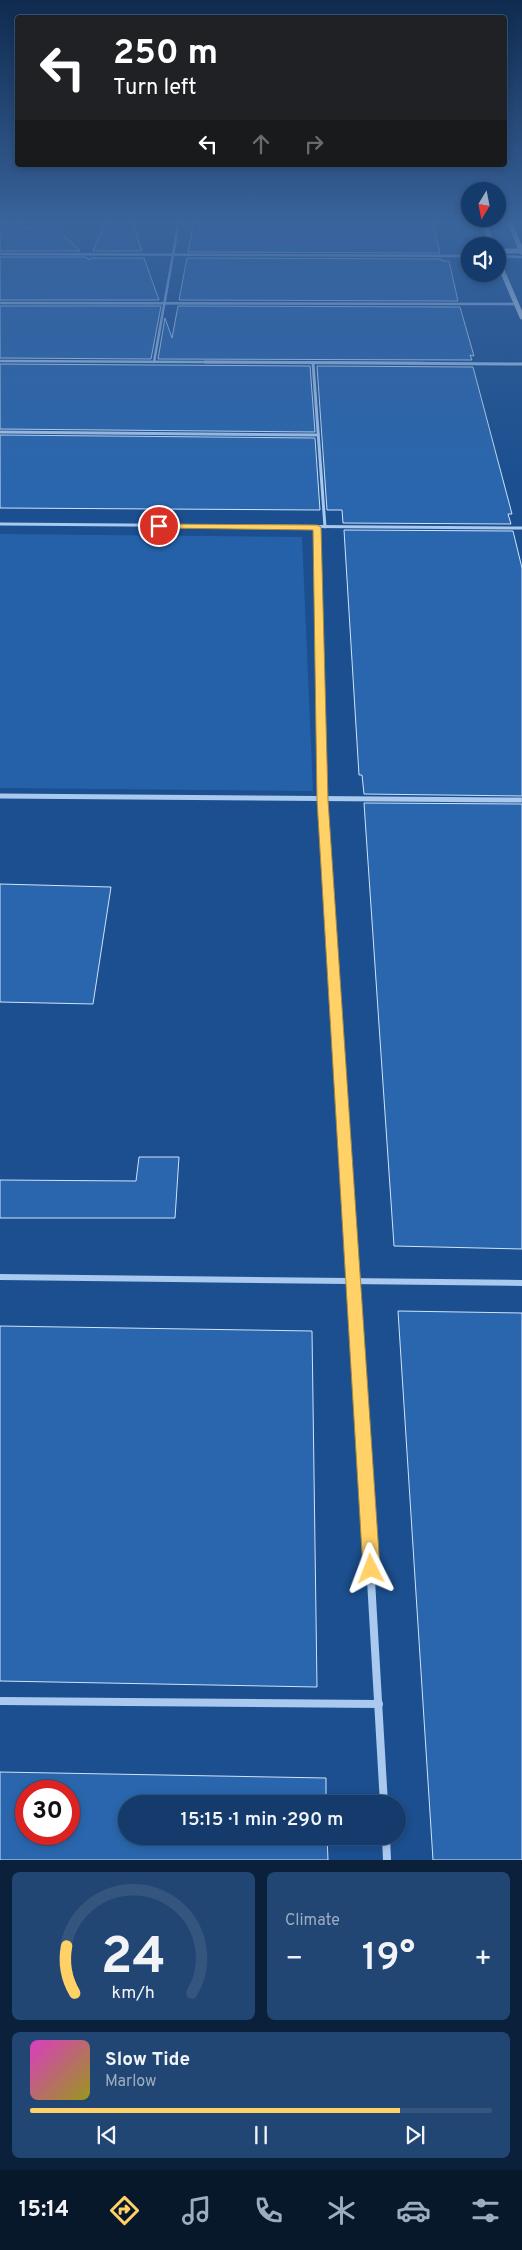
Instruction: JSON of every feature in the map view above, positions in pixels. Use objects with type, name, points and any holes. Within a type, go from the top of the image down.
[{"type":"street","points":[[154,362],[163,308]]},
{"type":"street","points":[[0,361],[522,364]]},
{"type":"street","points":[[313,363],[325,527]]},
{"type":"street","points":[[0,432],[318,435]]},
{"type":"street","points":[[0,524],[522,528]]},
{"type":"street","points":[[317,527],[322,800],[354,1281],[384,1795]]},
{"type":"street","points":[[0,796],[322,800],[522,800]]},
{"type":"street","points":[[0,1277],[213,1281],[522,1283]]},
{"type":"street","points":[[0,1701],[379,1704]]},
{"type":"street","points":[[386,1845],[387,1860]]},
{"type":"shaded area","points":[[0,534],[302,537],[313,791],[0,788]]},
{"type":"building","points":[[0,308],[161,308],[151,359],[0,358]]},
{"type":"building","points":[[178,308],[460,308],[474,356],[470,355],[472,360],[158,359],[165,318],[172,338]]},
{"type":"building","points":[[0,364],[310,366],[315,432],[0,429]]},
{"type":"building","points":[[317,366],[473,367],[512,514],[508,514],[511,524],[343,523],[342,510],[327,510]]},
{"type":"building","points":[[0,435],[315,438],[320,510],[0,508]]},
{"type":"building","points":[[344,530],[513,531],[522,568],[522,796],[364,794],[362,775],[359,775]]},
{"type":"building","points":[[364,803],[522,804],[522,1249],[394,1246]]},
{"type":"building","points":[[0,884],[111,887],[93,1004],[0,1002]]},
{"type":"building","points":[[139,1157],[179,1157],[175,1218],[0,1218],[0,1180],[136,1181]]},
{"type":"building","points":[[398,1311],[522,1313],[522,1860],[433,1860]]},
{"type":"building","points":[[0,1326],[312,1331],[317,1687],[0,1681]]},
{"type":"building","points":[[0,1772],[326,1778],[326,1795],[118,1795],[118,1845],[327,1845],[328,1860],[0,1860]]},
{"type":"route","points":[[159,526],[317,527],[322,800],[371,1569]]}]
